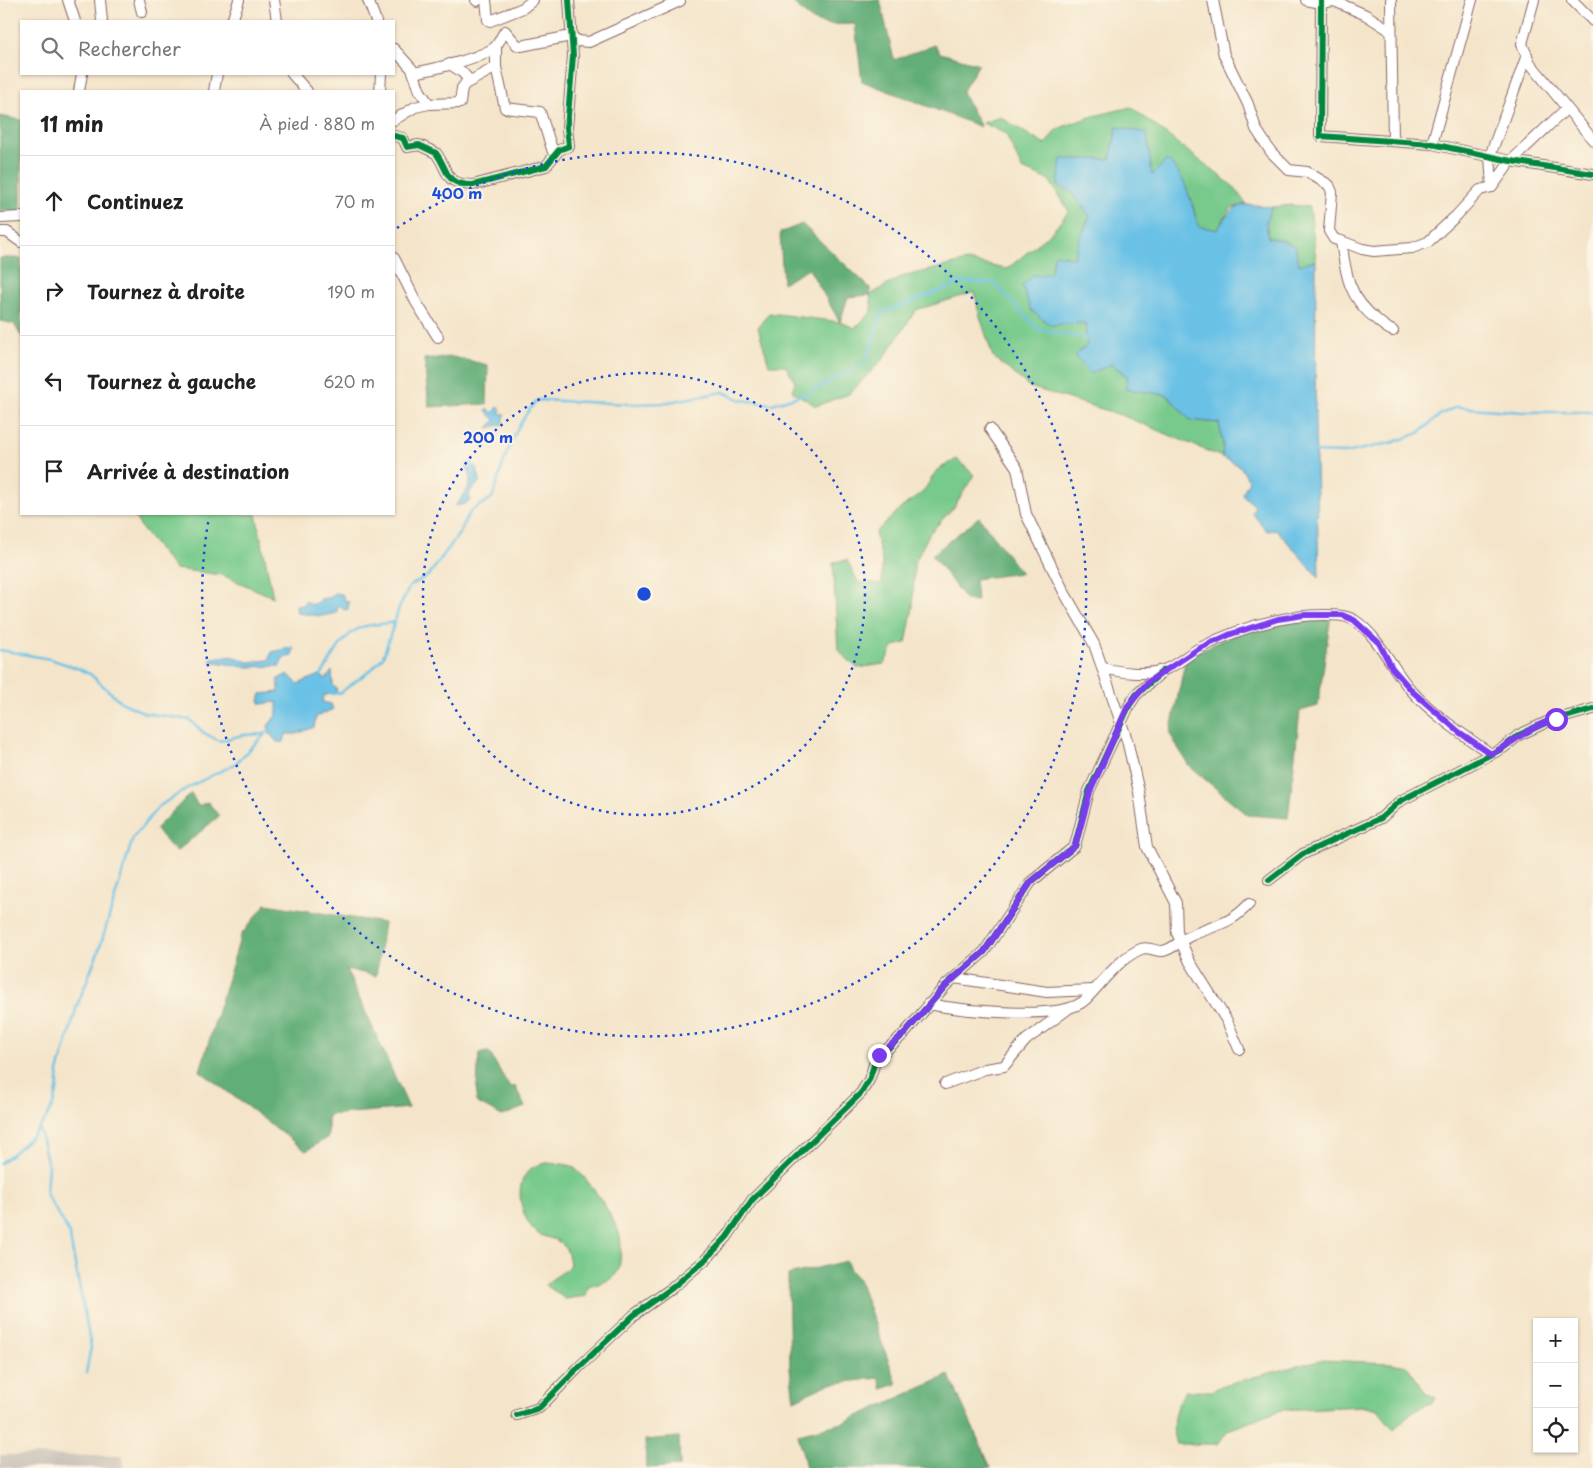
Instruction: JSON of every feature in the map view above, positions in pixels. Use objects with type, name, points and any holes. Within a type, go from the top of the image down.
[{"type":"street","points":[[68,0],[75,20]]},
{"type":"street","points":[[100,0],[102,20]]},
{"type":"street","points":[[139,0],[142,12]]},
{"type":"street","points":[[232,20],[239,0]]},
{"type":"street","points":[[274,0],[277,20]]},
{"type":"street","points":[[368,0],[376,20]]},
{"type":"street","points":[[480,0],[490,22],[523,8],[533,0]]},
{"type":"street","points":[[395,136],[403,138],[407,147],[419,145],[436,153],[451,181],[464,185],[473,185],[546,166],[559,150],[569,146],[567,128],[572,80],[569,0]]},
{"type":"street","points":[[554,155],[540,112],[505,108],[496,67],[496,46],[505,31],[517,45],[521,46],[571,36],[578,41],[589,42],[655,14],[679,0]]},
{"type":"street","points":[[1213,0],[1224,55],[1248,104],[1256,129],[1271,152],[1289,170],[1307,172],[1329,184],[1332,192],[1329,231],[1334,239],[1362,249],[1374,251],[1412,248],[1428,242],[1480,190],[1492,187],[1511,161],[1566,109]]},
{"type":"street","points":[[1306,0],[1334,1],[1366,15],[1391,31]]},
{"type":"street","points":[[1391,0],[1393,140]]},
{"type":"street","points":[[1432,144],[1472,0]]},
{"type":"street","points":[[1534,0],[1522,44],[1530,63],[1593,140]]},
{"type":"street","points":[[1572,0],[1593,21]]},
{"type":"street","points":[[1321,2],[1320,136],[1432,144],[1511,161],[1593,174]]},
{"type":"street","points":[[414,73],[450,64],[496,46]]},
{"type":"street","points":[[395,50],[414,73],[420,91],[429,104]]},
{"type":"street","points":[[1492,187],[1490,156],[1527,55]]},
{"type":"street","points":[[450,64],[470,81]]},
{"type":"street","points":[[395,119],[415,107],[429,104],[460,103],[462,88],[470,81],[496,67]]},
{"type":"street","points":[[79,90],[82,75]]},
{"type":"street","points":[[214,90],[217,75]]},
{"type":"street","points":[[293,75],[306,90]]},
{"type":"street","points":[[380,90],[381,75]]},
{"type":"street","points":[[0,218],[20,217]]},
{"type":"street","points":[[0,232],[6,232],[20,241]]},
{"type":"street","points":[[1341,240],[1346,274],[1352,294],[1363,309],[1393,331]]},
{"type":"street","points":[[395,260],[416,302],[438,336]]},
{"type":"street","points":[[990,429],[1017,468],[1026,514],[1064,592],[1094,644],[1121,721],[1137,781],[1146,843],[1176,902],[1177,933],[1180,942],[1190,962],[1227,1021],[1239,1049]]},
{"type":"street","points":[[517,1414],[539,1408],[579,1366],[634,1315],[672,1288],[711,1254],[731,1233],[752,1200],[856,1100],[866,1086],[876,1059],[905,1033],[928,1004],[954,978],[984,952],[1031,882],[1075,846],[1090,792],[1121,721],[1136,695],[1164,670],[1198,649],[1252,626],[1304,615],[1342,615],[1354,620],[1379,643],[1392,668],[1413,692],[1459,732],[1491,754]]},
{"type":"street","points":[[1102,668],[1129,672],[1164,670]]},
{"type":"street","points":[[1269,880],[1303,854],[1381,818],[1400,801],[1513,742],[1519,735],[1547,722],[1593,709]]},
{"type":"street","points":[[945,1084],[985,1068],[1004,1066],[1026,1040],[1085,1000],[1118,965],[1140,949],[1164,951],[1180,942],[1230,921],[1249,904]]},
{"type":"street","points":[[954,978],[1047,992],[1093,990]]},
{"type":"street","points":[[928,1004],[957,1009],[1005,1012],[1068,1010]]},
{"type":"shaded area","points":[[0,1455],[123,1456],[123,1468],[0,1468]]},
{"type":"green space","points":[[791,0],[880,0],[894,60],[934,45],[940,53],[979,64],[962,92],[981,127],[862,81],[855,24],[826,24],[813,20]]},
{"type":"green space","points":[[1131,107],[1234,187],[1246,204],[1231,208],[1217,230],[1198,226],[1191,198],[1133,167],[1108,160],[1096,160],[1070,191],[1090,216],[1080,238],[1074,258],[1064,255],[1085,323],[1087,345],[1128,377],[1125,389],[1167,395],[1190,420],[1219,423],[1223,444],[1222,457],[1121,415],[1030,387],[993,357],[978,310],[975,292],[916,310],[884,358],[849,394],[816,406],[792,391],[795,382],[785,365],[769,365],[758,327],[769,313],[840,322],[855,328],[872,311],[870,295],[901,277],[967,261],[1007,269],[1053,231],[1069,211],[1049,180],[1022,169],[1006,134],[983,123],[1000,117],[1045,145],[1057,129],[1090,117]]},
{"type":"green space","points":[[0,116],[20,120],[20,213],[0,211]]},
{"type":"green space","points":[[1292,205],[1310,207],[1316,260],[1299,265],[1282,240],[1268,238],[1266,221],[1272,207]]},
{"type":"green space","points":[[802,224],[870,288],[870,295],[848,297],[840,322],[809,269],[783,283],[780,233]]},
{"type":"green space","points":[[0,258],[20,258],[20,334],[14,324],[0,321]]},
{"type":"green space","points":[[453,357],[488,365],[487,404],[429,407],[424,359]]},
{"type":"green space","points":[[957,459],[974,475],[954,507],[929,534],[914,564],[913,607],[906,643],[894,646],[884,664],[857,668],[838,650],[833,562],[847,560],[858,582],[882,584],[882,560],[875,533],[901,508],[923,492],[937,470]]},
{"type":"green space","points":[[134,515],[256,515],[273,597],[222,575],[175,569],[142,529]]},
{"type":"green space","points":[[979,517],[1021,573],[975,579],[977,601],[966,600],[932,555]]},
{"type":"green space","points":[[1331,615],[1318,706],[1300,711],[1288,818],[1248,815],[1189,766],[1170,734],[1186,657],[1252,626]]},
{"type":"green space","points":[[191,793],[198,806],[208,802],[219,816],[176,852],[155,829]]},
{"type":"green space","points":[[266,904],[384,923],[376,976],[346,969],[409,1108],[328,1115],[328,1137],[306,1151],[200,1071],[241,935]]},
{"type":"green space","points":[[489,1052],[510,1088],[515,1086],[525,1107],[502,1116],[476,1102],[479,1053]]},
{"type":"green space","points":[[547,1163],[567,1165],[579,1172],[599,1197],[619,1233],[621,1252],[618,1271],[609,1280],[588,1287],[586,1296],[565,1299],[546,1285],[562,1273],[570,1264],[567,1253],[564,1246],[558,1241],[537,1233],[531,1227],[523,1210],[520,1191],[526,1175],[534,1167]]},
{"type":"green space","points":[[846,1261],[851,1271],[858,1278],[897,1384],[882,1389],[879,1378],[829,1384],[794,1400],[790,1368],[788,1275]]},
{"type":"green space","points":[[1320,1360],[1391,1363],[1407,1366],[1426,1393],[1436,1398],[1433,1403],[1427,1404],[1412,1413],[1394,1430],[1378,1410],[1361,1406],[1281,1410],[1228,1430],[1218,1444],[1176,1444],[1173,1431],[1174,1416],[1186,1391],[1212,1391],[1223,1385]]},
{"type":"green space","points":[[949,1375],[991,1468],[806,1468],[798,1434],[843,1423]]},
{"type":"green space","points":[[679,1437],[680,1466],[646,1468],[645,1440]]},
{"type":"water","points":[[1117,127],[1147,133],[1152,175],[1167,160],[1174,167],[1184,182],[1198,226],[1217,230],[1229,214],[1239,206],[1272,207],[1266,221],[1268,238],[1282,240],[1295,246],[1299,265],[1316,260],[1315,421],[1319,578],[1277,530],[1267,531],[1252,513],[1255,506],[1242,494],[1249,481],[1240,466],[1222,457],[1223,444],[1219,423],[1190,420],[1167,395],[1125,389],[1128,377],[1112,364],[1090,374],[1075,355],[1087,345],[1085,323],[1050,325],[1031,310],[1022,286],[1033,275],[1050,274],[1055,254],[1074,258],[1080,238],[1090,216],[1070,191],[1058,186],[1061,159],[1110,159]]},
{"type":"water","points":[[498,407],[501,409],[499,413],[505,414],[503,424],[488,428],[495,420],[486,411],[489,409],[493,413]]},
{"type":"water","points":[[471,461],[477,469],[480,481],[469,493],[470,500],[465,504],[455,506],[468,487],[470,476],[466,466]]},
{"type":"water","points":[[334,593],[342,594],[345,601],[349,602],[348,609],[344,610],[342,607],[337,607],[337,613],[321,616],[297,613],[296,605],[303,605],[305,601],[313,605],[321,599],[332,597]]},
{"type":"water","points":[[293,647],[294,650],[291,656],[283,658],[280,666],[245,667],[210,661],[212,658],[227,656],[248,662],[269,660],[272,652]]},
{"type":"water","points":[[332,671],[333,685],[337,689],[335,694],[324,695],[322,702],[331,704],[333,709],[316,717],[314,727],[297,734],[286,734],[284,742],[277,742],[270,734],[268,726],[277,714],[277,702],[261,704],[259,700],[261,694],[279,692],[278,679],[288,674],[298,684],[319,675],[326,679]]},
{"type":"waterway","points":[[330,694],[340,693],[372,669],[383,657],[399,608],[410,586],[429,575],[461,531],[471,511],[492,498],[514,435],[520,423],[537,400],[633,404],[663,403],[723,392],[741,400],[772,404],[806,394],[865,363],[882,313],[962,282],[994,283],[1038,329],[1088,339]]},
{"type":"waterway","points":[[1312,452],[1346,453],[1394,442],[1419,433],[1441,414],[1457,407],[1523,412],[1593,412]]},
{"type":"waterway","points":[[319,678],[339,647],[350,634],[366,626],[394,622]]},
{"type":"waterway","points":[[0,650],[50,659],[77,668],[90,674],[121,702],[145,713],[190,720],[204,733],[219,741],[243,735],[265,734],[272,729]]},
{"type":"waterway","points":[[0,1163],[32,1136],[49,1113],[54,1101],[58,1087],[58,1072],[77,1006],[100,947],[133,838],[158,807],[189,787],[235,764],[265,734]]},
{"type":"waterway","points":[[39,1128],[48,1165],[46,1194],[69,1233],[91,1347],[86,1373]]},
{"type":"cycle path","points":[[395,136],[403,138],[407,147],[419,145],[436,153],[448,176],[463,184],[473,185],[546,166],[559,150],[569,146],[567,128],[573,56],[569,0]]},
{"type":"cycle path","points":[[1321,0],[1320,136],[1432,144],[1511,161],[1593,174]]},
{"type":"cycle path","points":[[517,1415],[539,1408],[634,1315],[672,1288],[705,1260],[727,1237],[752,1200],[861,1093],[869,1080],[876,1059],[905,1033],[945,986],[984,952],[1031,882],[1075,846],[1089,791],[1129,706],[1136,695],[1164,670]]},
{"type":"cycle path","points":[[1269,880],[1303,854],[1381,818],[1400,801],[1503,748],[1519,735],[1547,722],[1593,709]]},
{"type":"route","points":[[879,1055],[896,1042],[914,1024],[923,1010],[945,986],[984,952],[1019,897],[1031,882],[1075,846],[1090,792],[1109,745],[1128,706],[1136,695],[1148,682],[1164,670],[1214,641],[1252,626],[1278,619],[1304,615],[1342,615],[1354,620],[1379,643],[1392,668],[1413,692],[1459,732],[1491,754],[1513,742],[1519,735],[1556,719]]}]
